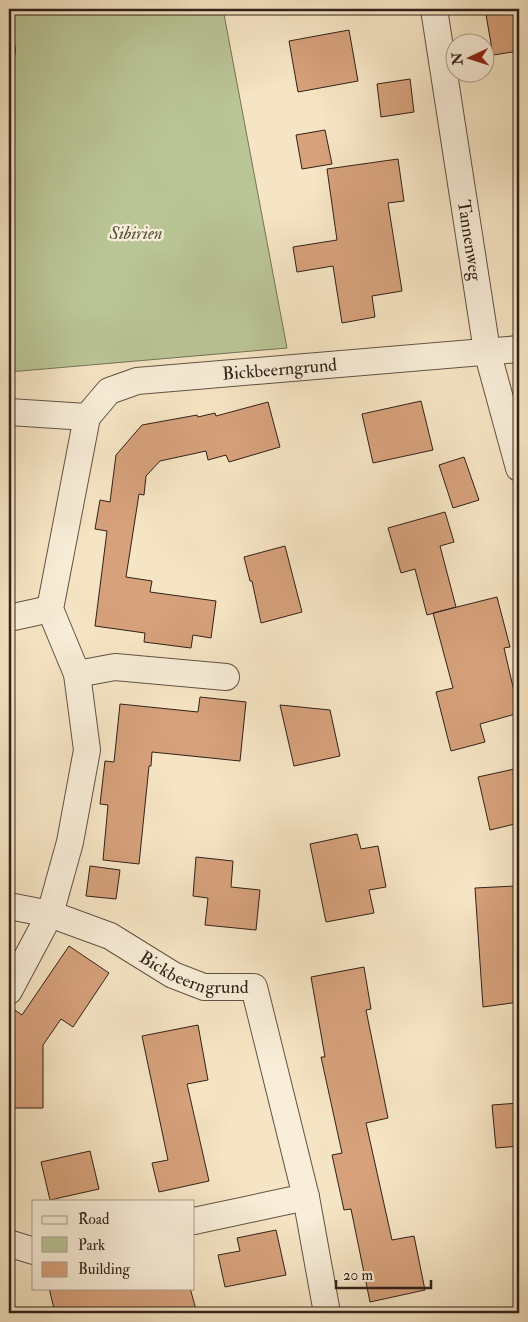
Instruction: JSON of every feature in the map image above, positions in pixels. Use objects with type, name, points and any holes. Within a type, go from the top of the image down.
[{"type":"street","name":"Tannenweg","points":[[434,9],[487,351],[519,468]]},
{"type":"street","name":"Bickbeerngrund","points":[[50,609],[87,417],[109,391],[137,380],[519,348]]},
{"type":"street","points":[[9,412],[87,417]]},
{"type":"street","points":[[9,618],[50,609],[77,674],[87,750],[70,842],[50,914],[9,991]]},
{"type":"street","points":[[77,674],[115,667],[226,677]]},
{"type":"street","name":"Bickbeerngrund","points":[[9,906],[50,914],[110,936],[173,976],[204,987],[254,987],[306,1197],[327,1313]]},
{"type":"street","points":[[195,1221],[306,1197]]},
{"type":"green space","name":"Sibirien","points":[[9,9],[223,9],[287,348],[9,372]]},
{"type":"building","points":[[485,9],[519,9],[519,51],[496,55],[496,32],[489,32]]},
{"type":"building","points":[[349,30],[358,81],[298,92],[289,41]]},
{"type":"building","points":[[410,79],[414,112],[381,117],[377,84]]},
{"type":"building","points":[[325,130],[332,164],[302,169],[296,135]]},
{"type":"building","points":[[398,159],[404,201],[388,203],[402,291],[372,296],[375,317],[342,323],[333,266],[297,272],[293,247],[337,240],[327,169]]},
{"type":"building","points":[[421,401],[433,450],[373,463],[362,414]]},
{"type":"building","points":[[268,402],[280,447],[229,462],[226,455],[208,460],[206,451],[160,461],[146,476],[144,495],[139,494],[126,577],[152,581],[150,592],[216,601],[211,638],[193,635],[191,648],[144,642],[145,633],[95,626],[107,531],[95,529],[100,500],[110,502],[116,455],[142,425],[197,415],[198,417],[215,413],[216,416]]},
{"type":"building","points":[[464,457],[479,500],[453,508],[439,465]]},
{"type":"building","points":[[445,512],[454,542],[440,546],[456,607],[427,615],[415,569],[401,573],[388,528]]},
{"type":"building","points":[[285,546],[302,612],[261,623],[252,581],[250,581],[244,557]]},
{"type":"building","points":[[497,597],[510,647],[504,648],[519,713],[480,724],[485,742],[451,751],[436,692],[453,688],[433,613]]},
{"type":"building","points":[[200,697],[246,702],[240,761],[152,752],[139,864],[103,860],[108,805],[100,804],[105,761],[114,762],[120,704],[198,712]]},
{"type":"building","points":[[280,705],[330,710],[340,756],[294,766]]},
{"type":"building","points":[[519,768],[519,823],[490,830],[478,777]]},
{"type":"building","points":[[357,834],[361,849],[378,846],[386,887],[369,890],[374,913],[326,922],[310,844]]},
{"type":"building","points":[[196,857],[233,861],[231,887],[260,890],[256,930],[205,925],[208,898],[193,896]]},
{"type":"building","points":[[90,866],[120,870],[116,899],[86,896]]},
{"type":"building","points":[[515,886],[519,952],[519,1002],[483,1007],[475,888]]},
{"type":"building","points":[[69,946],[109,973],[73,1027],[61,1019],[43,1045],[43,1108],[9,1108],[9,1006],[22,1015]]},
{"type":"building","points":[[364,967],[371,1009],[366,1010],[388,1118],[366,1123],[392,1240],[414,1236],[425,1290],[370,1302],[351,1209],[344,1210],[332,1155],[342,1153],[321,1057],[325,1057],[311,977]]},
{"type":"building","points":[[198,1025],[208,1080],[187,1084],[209,1181],[159,1192],[152,1163],[168,1160],[142,1036]]},
{"type":"building","points":[[519,1103],[519,1146],[496,1148],[492,1105]]},
{"type":"building","points":[[90,1151],[99,1189],[50,1200],[41,1162]]},
{"type":"building","points":[[276,1230],[286,1275],[225,1287],[218,1255],[240,1251],[237,1238]]},
{"type":"building","points":[[49,1290],[191,1290],[197,1313],[55,1313]]}]
